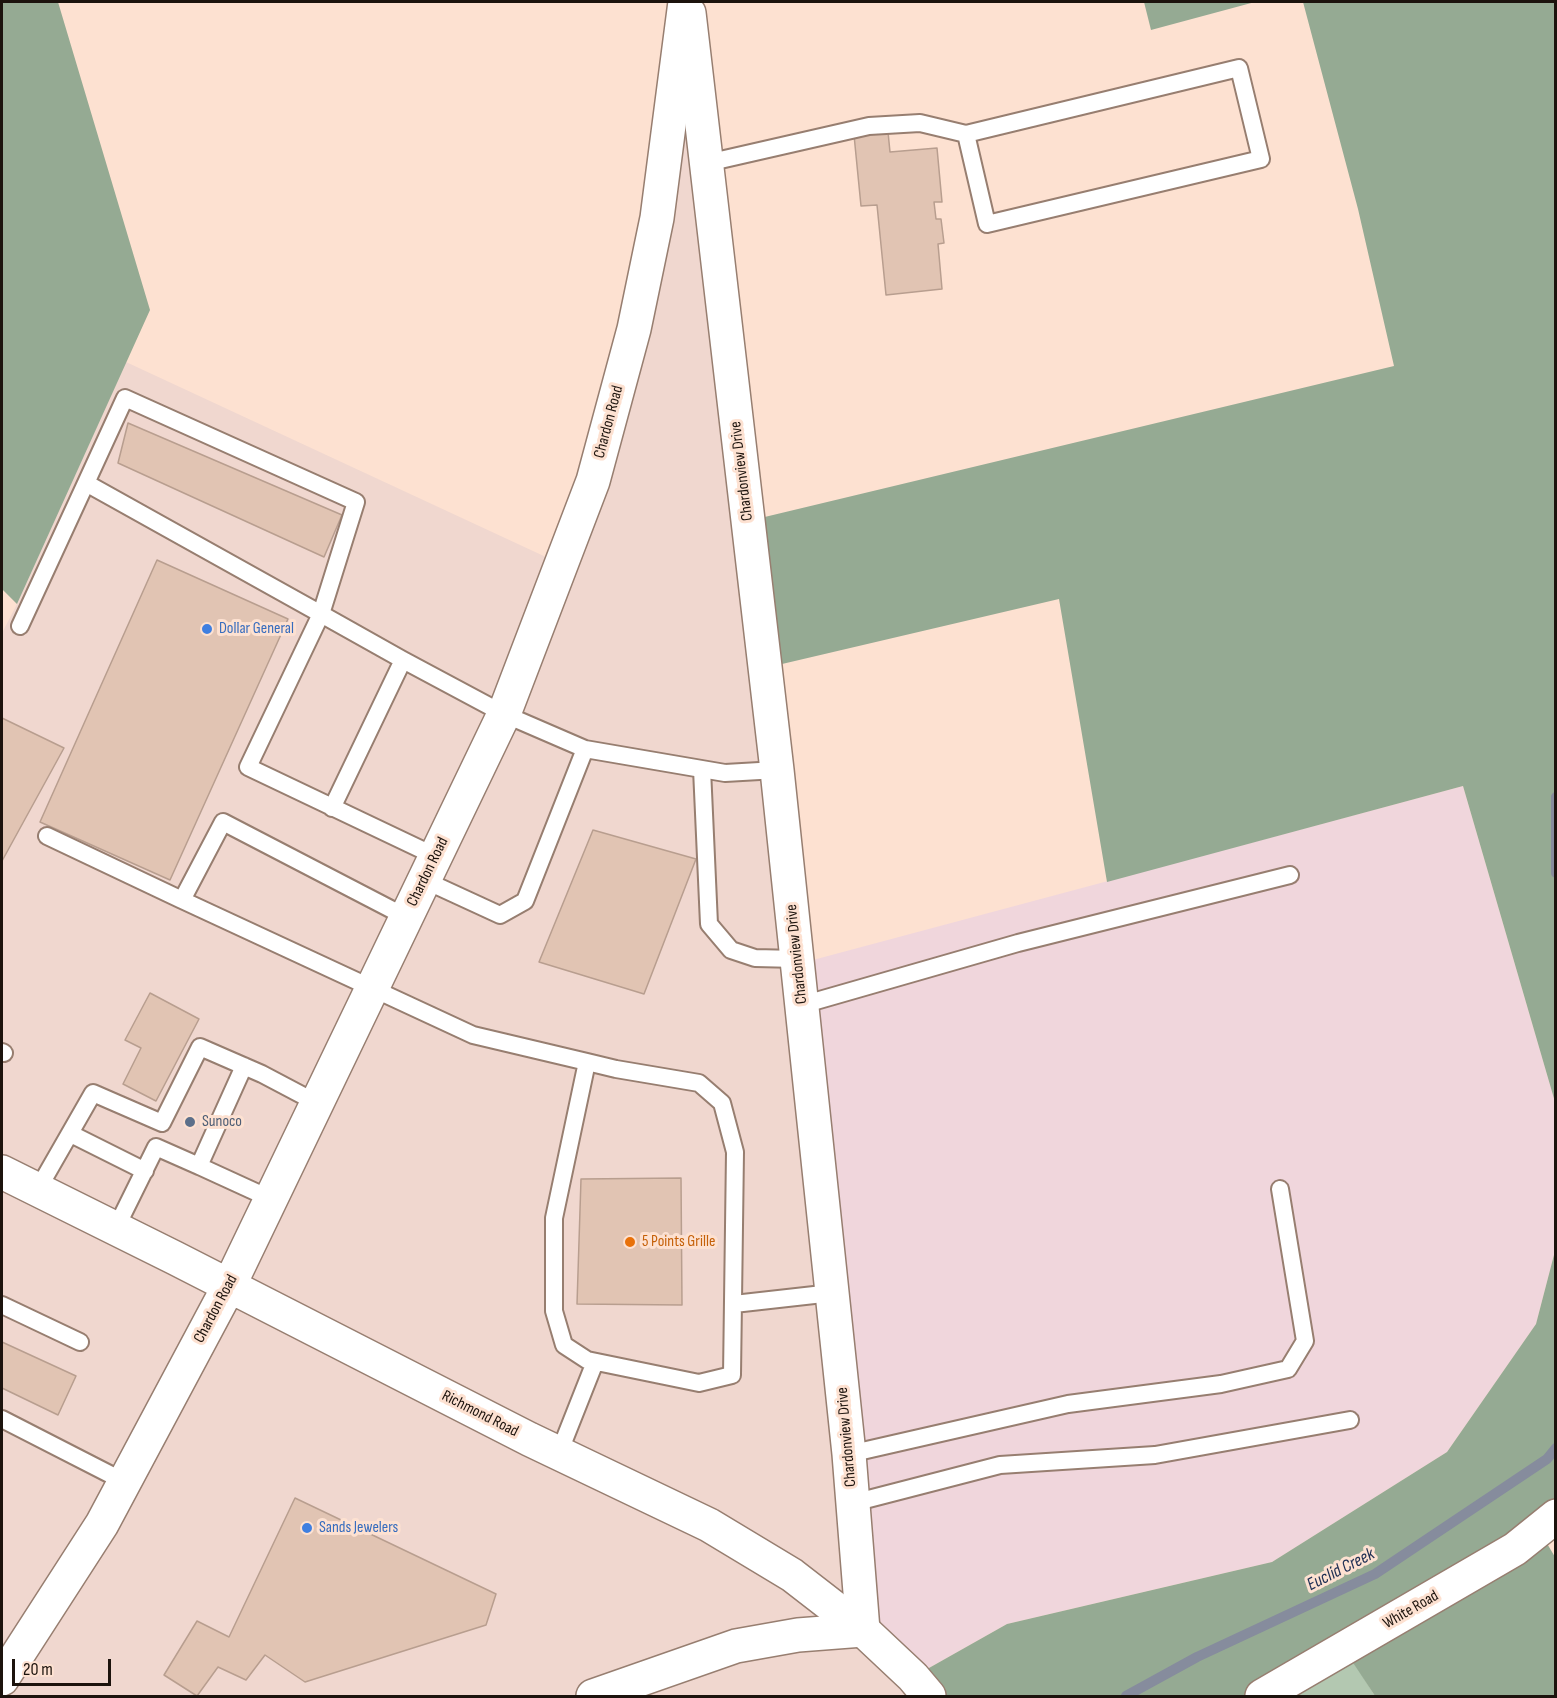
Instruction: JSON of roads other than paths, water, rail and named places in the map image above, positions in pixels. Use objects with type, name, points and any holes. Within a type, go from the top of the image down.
[{"type":"main road","name":"Chardonview Drive","points":[[686,2],[777,770],[849,1454],[864,1630]]},
{"type":"main road","name":"Chardon Road","points":[[2,1679],[102,1524],[229,1286],[504,714],[593,481],[634,329],[657,218],[686,2]]},
{"type":"main road","name":"Richmond Road","points":[[2,1172],[559,1453],[709,1525],[792,1575],[864,1630],[913,1677],[929,1696]]},
{"type":"main road","name":"White Road","points":[[1262,1696],[1515,1549],[1556,1516]]},
{"type":"main road","points":[[613,1693],[736,1646],[798,1635],[864,1630]]},
{"type":"lane","points":[[706,163],[869,126],[920,123],[966,135],[1239,68],[1261,159],[987,224],[966,135]]},
{"type":"lane","points":[[20,626],[125,398],[356,502],[321,614],[248,767],[332,808],[430,868],[500,915],[525,901],[585,749]]},
{"type":"lane","points":[[86,483],[504,714],[585,749],[725,773],[777,770]]},
{"type":"lane","points":[[332,808],[403,660]]},
{"type":"lane","points":[[702,769],[710,924],[731,950],[755,958],[797,959]]},
{"type":"lane","points":[[182,900],[223,822],[406,917]]},
{"type":"lane","points":[[47,836],[473,1035],[587,1062],[616,1069],[699,1083],[722,1102],[735,1152],[732,1375],[699,1383],[587,1360],[564,1346],[554,1311],[554,1218],[587,1062]]},
{"type":"lane","points":[[802,1005],[1018,943],[1290,875]]},
{"type":"lane","points":[[116,1228],[145,1172],[156,1147],[162,1123],[200,1047],[244,1066],[317,1103]]},
{"type":"lane","points":[[199,1166],[244,1066]]},
{"type":"lane","points":[[38,1189],[93,1093],[162,1123]]},
{"type":"lane","points":[[71,1134],[145,1172]]},
{"type":"lane","points":[[156,1147],[271,1198]]},
{"type":"lane","points":[[849,1454],[1068,1404],[1221,1384],[1288,1369],[1305,1341],[1280,1189]]},
{"type":"lane","points":[[734,1304],[832,1293]]},
{"type":"lane","points":[[2,1305],[80,1342]]},
{"type":"lane","points":[[559,1453],[595,1362]]},
{"type":"lane","points":[[2,1419],[125,1482]]},
{"type":"lane","points":[[853,1503],[1000,1465],[1155,1455],[1350,1420]]},
{"type":"waterway","name":"Euclid Creek","points":[[1556,797],[1556,873]]},
{"type":"waterway","name":"Euclid Creek","points":[[1126,1696],[1197,1657],[1375,1574],[1547,1459],[1556,1448]]},
{"type":"place","name":"Dollar General","points":[[207,629]]},
{"type":"place","name":"Sunoco","points":[[190,1122]]},
{"type":"place","name":"5 Points Grille","points":[[630,1242]]},
{"type":"place","name":"Sands Jewelers","points":[[307,1528]]}]
